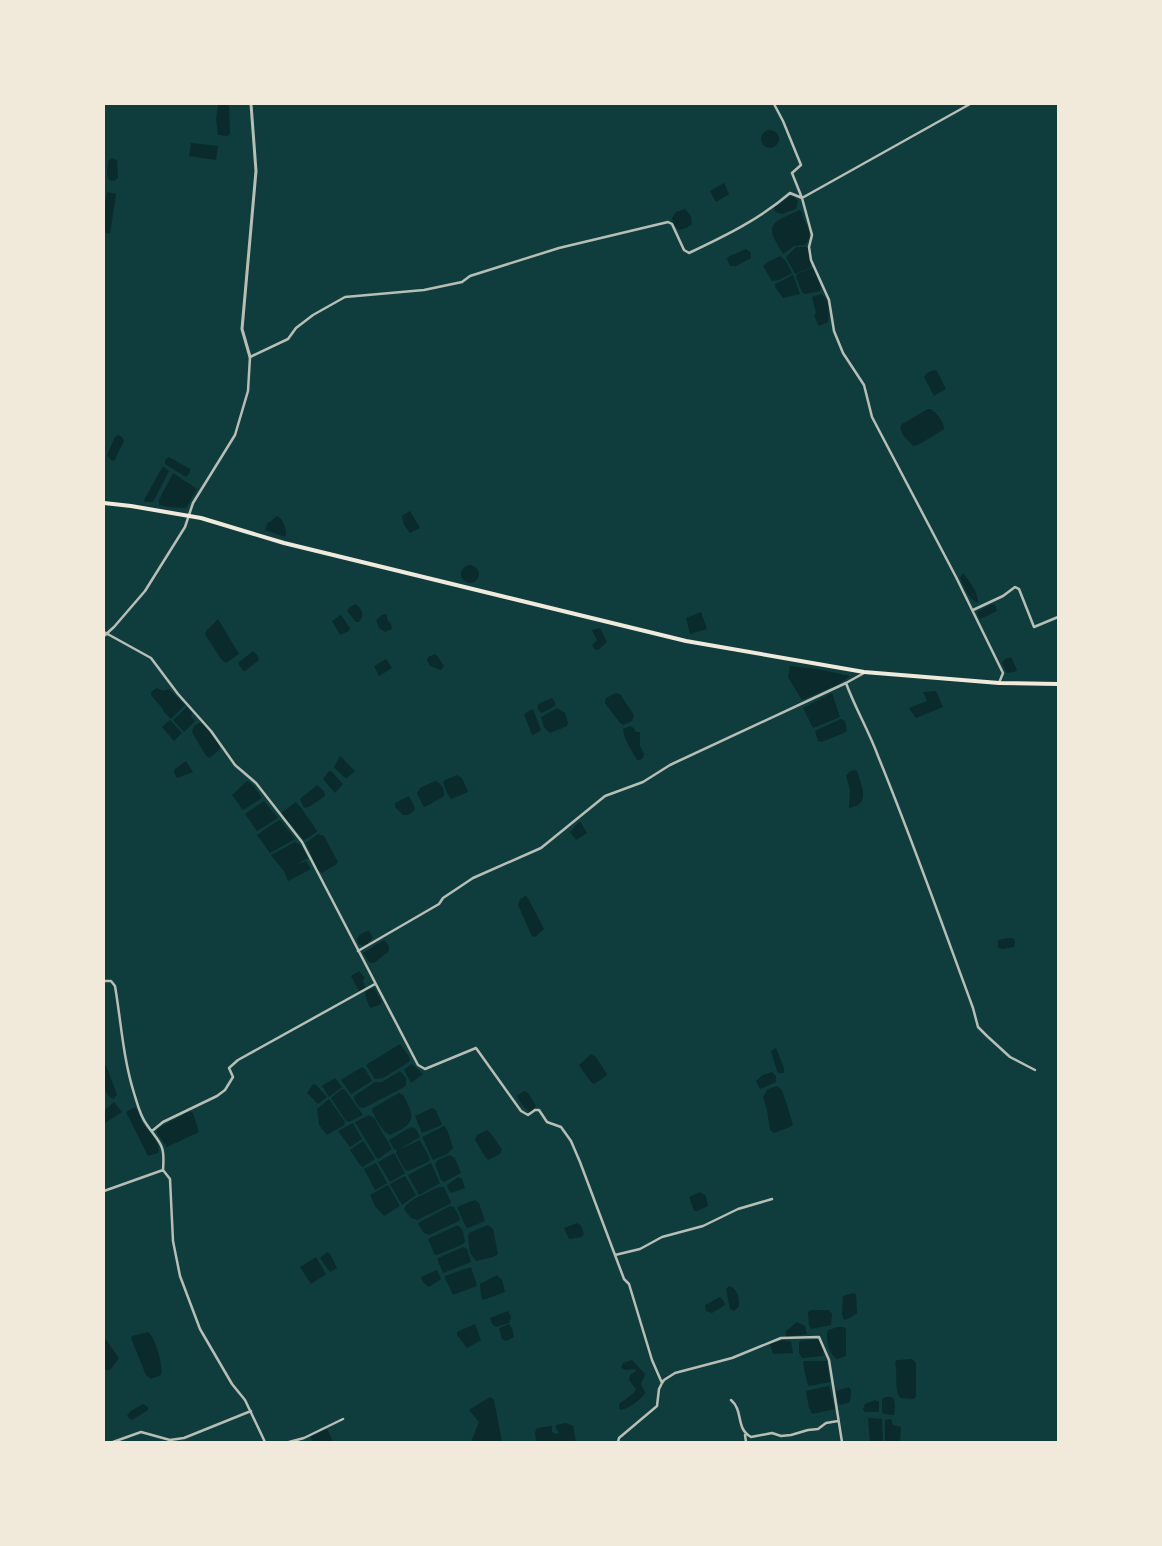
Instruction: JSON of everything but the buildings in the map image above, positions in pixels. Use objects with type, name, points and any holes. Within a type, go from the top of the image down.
[{"type":"main road","points":[[104,503],[189,516],[284,543],[686,641],[864,672],[999,683],[1058,684]]},
{"type":"street","points":[[251,104],[256,171],[242,329],[250,357],[248,391],[235,436],[193,503],[185,527],[145,591],[105,634],[151,658],[178,694],[211,731],[235,764],[256,783],[302,842],[418,1065],[425,1069],[476,1048],[521,1110],[528,1115],[537,1110],[547,1122],[561,1127],[571,1141],[624,1279],[629,1284],[652,1360],[662,1383]]},
{"type":"street","points":[[774,104],[801,164],[792,173],[802,198],[812,235],[809,247],[811,260],[829,300],[834,331],[843,353],[864,385],[872,417],[973,610],[1003,673],[999,683]]},
{"type":"street","points":[[802,198],[970,104]]},
{"type":"street","points":[[250,357],[288,339],[296,328],[344,297],[424,290],[462,282],[470,276],[559,248],[668,222],[672,224],[684,250],[688,253],[755,220],[790,193],[802,198]]},
{"type":"street","points":[[973,610],[1003,596],[1014,587],[1019,589],[1034,627],[1058,617]]},
{"type":"street","points":[[358,951],[439,904],[443,898],[473,878],[541,848],[605,796],[643,782],[670,765],[864,672]]},
{"type":"street","points":[[846,682],[854,705],[878,754],[973,1008],[978,1027],[1010,1057],[1035,1070]]},
{"type":"street","points":[[104,982],[111,981],[115,986],[123,1044],[133,1091],[143,1119],[162,1146],[164,1154],[163,1170],[170,1179],[173,1241],[180,1276],[200,1329],[232,1384],[245,1400],[266,1442]]},
{"type":"street","points":[[152,1131],[163,1122],[217,1096],[225,1090],[232,1077],[229,1068],[238,1060],[375,984]]},
{"type":"street","points":[[104,1190],[163,1170]]},
{"type":"street","points":[[615,1255],[640,1249],[662,1237],[703,1226],[738,1209],[772,1199]]},
{"type":"street","points":[[618,1442],[619,1438],[657,1406],[659,1389],[662,1383],[675,1373],[732,1358],[781,1338],[818,1337],[822,1341],[828,1360],[842,1442]]},
{"type":"street","points":[[730,1400],[736,1406],[746,1442]]},
{"type":"street","points":[[113,1442],[141,1432],[170,1440],[184,1438],[251,1411]]},
{"type":"street","points":[[289,1442],[304,1438],[343,1419]]},
{"type":"street","points":[[745,1433],[751,1437],[775,1433],[781,1436],[791,1435],[818,1429],[826,1423],[838,1422]]},
{"type":"water","points":[[218,104],[229,104],[230,134],[227,136],[218,135],[216,119]]},
{"type":"water","points":[[770,130],[776,133],[779,139],[776,145],[770,148],[764,145],[761,139],[764,133]]},
{"type":"water","points":[[191,143],[218,146],[216,160],[189,156]]},
{"type":"water","points":[[112,158],[117,160],[118,178],[114,181],[109,180],[107,175],[108,161]]},
{"type":"water","points":[[724,183],[729,194],[716,202],[710,191]]},
{"type":"water","points":[[107,192],[116,194],[110,234],[104,232],[104,208]]},
{"type":"water","points":[[791,196],[798,200],[796,209],[782,214],[775,212],[774,207]]},
{"type":"water","points":[[685,209],[691,216],[692,224],[679,230],[674,225],[672,218],[676,212]]},
{"type":"water","points":[[799,210],[802,212],[808,228],[808,240],[805,245],[794,246],[783,254],[772,233],[772,228],[778,220]]},
{"type":"water","points":[[796,247],[808,247],[811,264],[810,268],[795,274],[786,257]]},
{"type":"water","points":[[746,249],[751,253],[751,258],[736,266],[730,266],[728,257]]},
{"type":"water","points":[[780,256],[786,261],[792,273],[779,280],[772,281],[763,266]]},
{"type":"water","points":[[812,268],[821,288],[820,291],[805,294],[802,292],[796,277],[797,274]]},
{"type":"water","points":[[793,275],[800,294],[783,298],[775,284]]},
{"type":"water","points":[[821,294],[829,310],[828,322],[819,326],[814,316],[816,313],[812,297]]},
{"type":"water","points":[[934,370],[937,371],[946,389],[934,396],[924,377],[927,373]]},
{"type":"water","points":[[928,409],[931,409],[940,418],[944,429],[918,445],[913,446],[903,435],[900,427]]},
{"type":"water","points":[[118,435],[124,441],[114,461],[107,455],[115,437]]},
{"type":"water","points":[[169,457],[190,469],[186,477],[165,464],[165,460]]},
{"type":"water","points":[[163,466],[169,471],[153,502],[145,502],[144,500]]},
{"type":"water","points":[[173,473],[197,489],[186,508],[159,505],[159,500]]},
{"type":"water","points":[[410,511],[420,528],[410,533],[404,525],[402,516]]},
{"type":"water","points":[[277,516],[284,525],[285,537],[265,530],[267,524]]},
{"type":"water","points":[[470,565],[476,568],[479,574],[476,580],[470,583],[464,580],[461,574],[464,568]]},
{"type":"water","points":[[963,573],[975,591],[978,603],[968,595],[965,589],[960,578]]},
{"type":"water","points":[[356,604],[362,612],[359,622],[356,622],[347,611]]},
{"type":"water","points":[[992,604],[995,605],[997,611],[980,619],[977,612]]},
{"type":"water","points":[[701,612],[707,629],[690,634],[686,618]]},
{"type":"water","points":[[387,614],[387,619],[392,629],[385,632],[379,628],[376,620],[382,615]]},
{"type":"water","points":[[341,615],[350,628],[349,631],[340,635],[332,621]]},
{"type":"water","points":[[218,619],[239,654],[226,663],[221,659],[205,634]]},
{"type":"water","points":[[600,628],[607,642],[598,650],[594,649],[592,645],[597,640],[592,630]]},
{"type":"water","points":[[253,651],[259,660],[243,671],[238,663]]},
{"type":"water","points":[[435,654],[444,666],[441,670],[430,666],[427,660],[428,657]]},
{"type":"water","points":[[1011,657],[1017,670],[1007,673],[1002,663],[1005,659]]},
{"type":"water","points":[[386,659],[392,668],[379,676],[374,666]]},
{"type":"water","points":[[790,666],[818,669],[850,676],[839,684],[802,700],[788,677]]},
{"type":"water","points":[[157,688],[163,691],[169,689],[185,705],[171,719],[151,695],[151,692]]},
{"type":"water","points":[[936,691],[943,707],[916,718],[909,708],[927,701],[923,692]]},
{"type":"water","points":[[616,693],[620,694],[634,715],[632,721],[623,725],[605,703],[606,698]]},
{"type":"water","points":[[832,693],[840,717],[813,728],[803,708]]},
{"type":"water","points":[[552,698],[555,706],[542,713],[539,711],[537,706],[540,703]]},
{"type":"water","points":[[187,707],[192,712],[191,716],[195,721],[184,732],[173,720]]},
{"type":"water","points":[[557,708],[565,713],[568,723],[567,726],[550,733],[544,727],[541,717]]},
{"type":"water","points":[[533,709],[541,730],[532,735],[524,714]]},
{"type":"water","points":[[841,719],[845,721],[847,731],[821,742],[818,741],[815,731]]},
{"type":"water","points":[[170,720],[182,733],[174,741],[162,727]]},
{"type":"water","points":[[199,723],[203,724],[219,745],[220,749],[210,758],[206,756],[192,732],[194,726]]},
{"type":"water","points":[[630,726],[636,732],[640,732],[640,746],[644,754],[640,760],[637,760],[625,737],[623,729]]},
{"type":"water","points":[[340,756],[355,771],[347,778],[334,767]]},
{"type":"water","points":[[186,761],[193,772],[177,778],[174,770]]},
{"type":"water","points":[[329,771],[343,784],[335,793],[323,779]]},
{"type":"water","points":[[850,771],[857,771],[861,783],[863,798],[861,803],[849,808],[850,790],[846,776]]},
{"type":"water","points":[[457,775],[462,778],[468,792],[451,799],[443,782]]},
{"type":"water","points":[[247,781],[252,784],[262,798],[243,810],[232,795]]},
{"type":"water","points":[[435,781],[442,787],[444,796],[425,807],[417,793],[420,788]]},
{"type":"water","points":[[317,785],[324,791],[325,796],[309,807],[304,808],[300,799]]},
{"type":"water","points":[[409,796],[415,810],[408,815],[403,815],[395,807],[395,803]]},
{"type":"water","points":[[264,801],[278,818],[257,831],[245,814]]},
{"type":"water","points":[[296,802],[317,831],[304,840],[281,813]]},
{"type":"water","points":[[279,820],[295,839],[270,853],[257,835]]},
{"type":"water","points":[[580,821],[587,833],[576,840],[570,832]]},
{"type":"water","points":[[318,834],[324,836],[338,862],[322,873],[318,870],[306,843]]},
{"type":"water","points":[[295,842],[301,845],[308,858],[295,865],[306,861],[311,869],[288,881],[284,871],[271,855]]},
{"type":"water","points":[[526,896],[544,929],[535,937],[532,936],[518,905],[520,899]]},
{"type":"water","points":[[369,931],[373,938],[363,946],[358,944],[357,939],[359,935]]},
{"type":"water","points":[[1008,938],[1015,940],[1014,947],[998,948],[998,940]]},
{"type":"water","points":[[384,940],[389,946],[389,951],[374,963],[370,963],[363,953]]},
{"type":"water","points":[[359,971],[365,978],[363,980],[365,988],[359,991],[351,976]]},
{"type":"water","points":[[374,988],[382,1002],[371,1008],[365,995],[366,991]]},
{"type":"water","points":[[400,1044],[410,1058],[409,1062],[383,1078],[375,1079],[366,1065]]},
{"type":"water","points":[[776,1048],[784,1068],[784,1073],[777,1071],[771,1051]]},
{"type":"water","points":[[591,1054],[595,1056],[607,1074],[594,1084],[579,1065]]},
{"type":"water","points":[[411,1064],[423,1074],[411,1083],[404,1070]]},
{"type":"water","points":[[106,1065],[117,1095],[113,1099],[105,1089],[104,1066]]},
{"type":"water","points":[[362,1067],[372,1081],[351,1094],[341,1080]]},
{"type":"water","points":[[400,1071],[406,1078],[406,1086],[364,1108],[359,1107],[354,1096],[375,1082],[382,1082]]},
{"type":"water","points":[[772,1072],[776,1076],[776,1082],[760,1089],[756,1081],[763,1075]]},
{"type":"water","points":[[335,1078],[342,1087],[329,1097],[322,1086]]},
{"type":"water","points":[[313,1084],[327,1097],[318,1104],[307,1093]]},
{"type":"water","points":[[777,1086],[782,1090],[793,1124],[774,1133],[770,1130],[763,1097],[768,1089]]},
{"type":"water","points":[[342,1089],[345,1090],[363,1115],[349,1122],[346,1121],[331,1098]]},
{"type":"water","points":[[524,1091],[528,1093],[536,1106],[531,1112],[524,1107],[517,1096]]},
{"type":"water","points":[[399,1093],[403,1095],[410,1109],[411,1120],[409,1124],[390,1135],[381,1127],[372,1110]]},
{"type":"water","points":[[329,1099],[345,1122],[344,1125],[327,1135],[319,1125],[317,1109]]},
{"type":"water","points":[[114,1102],[122,1112],[105,1123],[104,1111]]},
{"type":"water","points":[[135,1107],[142,1122],[158,1145],[158,1153],[148,1156],[126,1112]]},
{"type":"water","points":[[432,1108],[436,1110],[442,1125],[422,1133],[415,1116]]},
{"type":"water","points":[[190,1111],[193,1113],[199,1132],[167,1147],[157,1133],[157,1129]]},
{"type":"water","points":[[369,1115],[374,1118],[392,1149],[378,1159],[355,1122]]},
{"type":"water","points":[[353,1123],[362,1139],[350,1147],[338,1131]]},
{"type":"water","points":[[444,1126],[447,1129],[453,1148],[447,1154],[433,1160],[422,1137]]},
{"type":"water","points":[[411,1127],[416,1129],[420,1137],[398,1150],[420,1140],[430,1159],[428,1162],[408,1171],[405,1170],[396,1153],[397,1150],[394,1149],[389,1140]]},
{"type":"water","points":[[487,1130],[502,1150],[500,1154],[488,1160],[475,1140],[477,1135]]},
{"type":"water","points":[[363,1141],[375,1159],[363,1167],[350,1150]]},
{"type":"water","points":[[394,1153],[405,1173],[390,1182],[378,1162]]},
{"type":"water","points":[[450,1155],[455,1158],[461,1173],[444,1182],[441,1180],[435,1164],[438,1160]]},
{"type":"water","points":[[376,1163],[387,1183],[375,1190],[364,1169]]},
{"type":"water","points":[[431,1163],[440,1183],[419,1195],[408,1175]]},
{"type":"water","points":[[405,1176],[416,1195],[402,1205],[390,1184]]},
{"type":"water","points":[[459,1177],[462,1179],[465,1188],[451,1193],[447,1185]]},
{"type":"water","points":[[388,1185],[400,1206],[384,1216],[375,1206],[370,1195]]},
{"type":"water","points":[[439,1187],[444,1187],[451,1202],[450,1204],[417,1220],[411,1218],[404,1209],[405,1206],[414,1199]]},
{"type":"water","points":[[700,1192],[706,1196],[708,1206],[694,1211],[689,1197]]},
{"type":"water","points":[[475,1200],[479,1203],[485,1221],[468,1228],[457,1207]]},
{"type":"water","points":[[450,1206],[454,1207],[460,1218],[459,1221],[429,1235],[424,1233],[418,1223]]},
{"type":"water","points":[[577,1223],[581,1226],[584,1234],[581,1237],[569,1239],[564,1228]]},
{"type":"water","points":[[488,1225],[493,1229],[498,1254],[476,1261],[470,1253],[469,1233]]},
{"type":"water","points":[[459,1226],[463,1231],[465,1242],[435,1255],[428,1239]]},
{"type":"water","points":[[463,1247],[467,1249],[471,1262],[443,1273],[438,1258]]},
{"type":"water","points":[[327,1252],[337,1268],[330,1272],[320,1258]]},
{"type":"water","points":[[316,1257],[326,1274],[311,1284],[300,1267]]},
{"type":"water","points":[[471,1267],[477,1286],[453,1295],[445,1276]]},
{"type":"water","points":[[437,1270],[441,1279],[429,1287],[423,1282],[421,1277]]},
{"type":"water","points":[[497,1275],[502,1280],[505,1292],[483,1300],[480,1284]]},
{"type":"water","points":[[729,1286],[736,1291],[738,1297],[739,1306],[734,1311],[730,1309],[726,1289]]},
{"type":"water","points":[[854,1293],[856,1295],[857,1313],[844,1320],[842,1315],[843,1296]]},
{"type":"water","points":[[720,1297],[725,1305],[712,1313],[706,1311],[705,1305]]},
{"type":"water","points":[[811,1310],[829,1310],[832,1314],[831,1325],[811,1329],[808,1312]]},
{"type":"water","points":[[508,1311],[511,1317],[509,1323],[496,1327],[492,1324],[490,1318]]},
{"type":"water","points":[[797,1322],[805,1326],[807,1334],[786,1337],[786,1331]]},
{"type":"water","points":[[475,1324],[481,1340],[467,1348],[457,1335],[457,1332]]},
{"type":"water","points":[[509,1324],[514,1337],[506,1341],[502,1339],[499,1328]]},
{"type":"water","points":[[838,1327],[846,1329],[846,1356],[837,1359],[828,1346],[827,1338],[828,1330]]},
{"type":"water","points":[[148,1332],[156,1346],[162,1371],[161,1375],[151,1379],[146,1375],[131,1338],[132,1336]]},
{"type":"water","points":[[104,1337],[119,1358],[110,1370],[106,1370],[104,1367]]},
{"type":"water","points":[[817,1339],[823,1347],[823,1356],[802,1358],[799,1353],[799,1343],[801,1341]]},
{"type":"water","points":[[784,1340],[791,1342],[793,1353],[773,1354],[770,1344]]},
{"type":"water","points":[[912,1359],[916,1363],[916,1396],[914,1399],[900,1398],[897,1391],[895,1362],[897,1360]]},
{"type":"water","points":[[632,1360],[645,1374],[641,1384],[645,1393],[634,1403],[621,1410],[619,1404],[634,1393],[636,1389],[629,1380],[630,1375],[636,1371],[635,1369],[625,1370],[621,1368],[623,1363]]},
{"type":"water","points":[[804,1361],[827,1361],[830,1382],[809,1386],[803,1364]]},
{"type":"water","points":[[829,1386],[835,1409],[812,1414],[806,1391]]},
{"type":"water","points":[[849,1387],[851,1390],[850,1402],[840,1405],[836,1391]]},
{"type":"water","points":[[490,1397],[494,1400],[502,1442],[471,1442],[479,1422],[469,1410]]},
{"type":"water","points":[[885,1397],[894,1399],[894,1415],[882,1412],[882,1400]]},
{"type":"water","points":[[875,1400],[879,1402],[879,1412],[865,1412],[863,1409],[865,1404]]},
{"type":"water","points":[[143,1404],[148,1407],[148,1410],[132,1420],[129,1418],[127,1415],[131,1411]]},
{"type":"water","points":[[868,1418],[882,1419],[883,1442],[870,1441]]},
{"type":"water","points":[[891,1419],[893,1425],[901,1427],[900,1442],[885,1441],[885,1420]]},
{"type":"water","points":[[566,1423],[573,1426],[576,1442],[536,1442],[535,1432],[537,1428],[552,1426],[552,1432],[555,1434],[559,1433],[556,1425]]},
{"type":"water","points":[[327,1429],[333,1442],[312,1442],[311,1436]]}]
